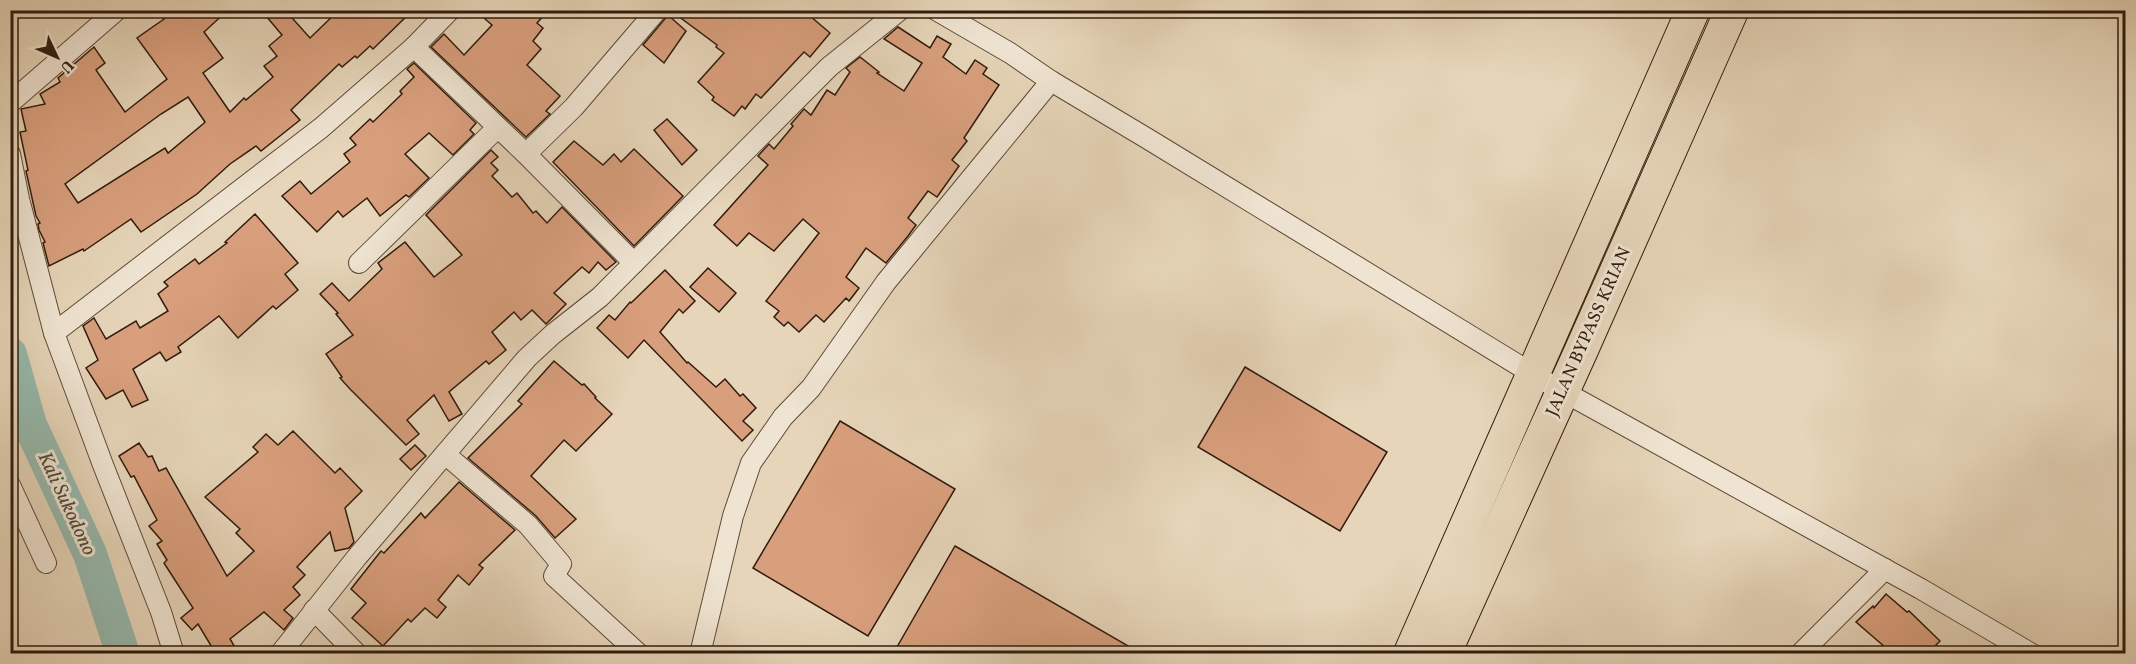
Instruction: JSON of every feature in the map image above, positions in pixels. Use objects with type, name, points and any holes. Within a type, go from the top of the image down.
[{"type":"highway","name":"JALAN BYPASS KRIAN","points":[[1410,654],[1693,10]]},
{"type":"highway","name":"JALAN BYPASS KRIAN","points":[[1444,654],[1732,10]]},
{"type":"street","points":[[10,103],[117,10]]},
{"type":"street","points":[[54,333],[214,213],[321,128],[414,47],[450,10]]},
{"type":"street","points":[[526,154],[573,107],[657,10]]},
{"type":"street","points":[[280,654],[357,557],[527,358],[600,297],[829,67],[900,10]]},
{"type":"street","points":[[936,10],[1563,392],[1885,569],[2032,654]]},
{"type":"street","points":[[414,47],[526,154],[634,263]]},
{"type":"street","points":[[700,654],[733,516],[751,464],[783,417],[811,388],[886,282],[1051,81]]},
{"type":"street","points":[[359,263],[497,128]]},
{"type":"street","points":[[10,154],[54,333],[161,612],[174,654]]},
{"type":"street","points":[[445,454],[528,525],[561,564],[554,576],[639,654]]},
{"type":"street","points":[[10,485],[46,563]]},
{"type":"street","points":[[1800,654],[1885,569]]},
{"type":"street","points":[[314,610],[357,654]]},
{"type":"building","points":[[170,10],[228,10],[204,32],[223,58],[203,73],[230,112],[244,98],[246,100],[273,77],[264,66],[277,56],[269,46],[282,35],[261,10],[285,10],[310,38],[339,10],[413,10],[373,49],[370,46],[357,58],[355,56],[342,67],[339,64],[291,110],[300,120],[261,151],[256,146],[230,164],[197,194],[141,232],[131,219],[84,251],[83,249],[49,266],[26,171],[28,170],[20,132],[26,131],[21,109],[45,104],[40,94],[60,82],[58,78],[94,47],[105,63],[96,70],[125,112],[167,79],[137,38],[164,19],[162,17]],"holes":[[[188,97],[205,122],[168,153],[165,148],[78,203],[65,184]]]},
{"type":"building","points":[[492,10],[549,10],[537,23],[543,28],[533,41],[541,49],[527,65],[560,96],[546,111],[550,114],[526,137],[431,47],[444,34],[464,55],[492,25],[485,19]]},
{"type":"building","points":[[670,10],[710,10],[719,17],[724,10],[731,10],[741,18],[748,10],[803,10],[830,33],[810,57],[804,52],[761,98],[756,94],[745,109],[742,106],[734,116],[712,100],[714,97],[698,82],[724,53],[716,47],[717,45]]},
{"type":"building","points":[[668,15],[686,31],[664,63],[643,45]]},
{"type":"building","points":[[898,27],[930,48],[937,36],[951,44],[943,57],[966,74],[975,60],[987,68],[983,74],[999,85],[964,138],[967,141],[952,160],[959,166],[937,197],[928,191],[908,218],[916,225],[908,236],[886,263],[866,248],[846,277],[859,288],[849,301],[846,298],[824,322],[816,315],[799,332],[788,322],[784,326],[774,317],[779,311],[766,301],[819,233],[803,219],[774,251],[749,233],[737,246],[714,225],[768,165],[758,156],[769,144],[774,149],[804,109],[811,115],[827,90],[835,95],[850,72],[846,68],[860,57],[879,72],[877,73],[904,91],[922,63],[884,39]]},
{"type":"building","points":[[414,63],[476,123],[470,130],[474,134],[453,155],[429,133],[405,154],[429,178],[409,197],[406,195],[380,216],[367,198],[343,217],[338,211],[317,232],[282,196],[300,181],[311,194],[350,162],[344,154],[356,145],[350,138],[370,119],[373,122],[402,94],[400,91],[414,77],[407,69]]},
{"type":"building","points":[[667,119],[697,150],[682,165],[654,130]]},
{"type":"building","points":[[574,141],[603,165],[614,154],[621,162],[634,149],[683,196],[634,246],[553,162]]},
{"type":"building","points":[[491,150],[498,157],[491,163],[498,170],[492,176],[512,197],[517,193],[533,213],[536,211],[547,223],[562,207],[616,262],[606,270],[598,262],[589,273],[582,267],[554,293],[566,304],[546,324],[532,310],[521,320],[514,312],[492,332],[506,350],[489,364],[486,361],[449,392],[462,414],[449,421],[434,395],[407,420],[419,434],[406,445],[340,378],[342,377],[326,354],[353,335],[336,314],[338,313],[320,294],[332,283],[349,301],[382,269],[378,263],[405,242],[434,277],[462,255],[426,215]]},
{"type":"building","points":[[255,214],[298,263],[285,274],[298,290],[276,309],[273,306],[238,338],[219,316],[178,347],[181,352],[166,361],[160,352],[133,369],[148,400],[132,407],[123,390],[106,399],[86,368],[98,360],[83,326],[94,318],[106,339],[136,321],[140,328],[168,311],[158,294],[168,286],[164,282],[195,259],[199,264],[227,243],[225,242]]},
{"type":"building","points":[[708,268],[736,293],[719,312],[690,287]]},
{"type":"building","points":[[665,270],[695,301],[683,313],[679,309],[660,332],[687,363],[716,387],[725,379],[740,396],[743,394],[756,408],[743,421],[753,430],[742,441],[644,340],[628,358],[597,328],[609,315],[615,320],[630,302]]},
{"type":"building","points":[[554,361],[582,385],[584,384],[612,414],[576,451],[564,440],[531,476],[576,519],[555,538],[536,516],[468,458],[522,404],[518,401]]},
{"type":"building","points":[[1245,367],[1387,452],[1340,531],[1198,447]]},
{"type":"building","points":[[840,421],[955,489],[868,636],[753,568]]},
{"type":"building","points":[[293,431],[335,473],[340,468],[362,491],[345,508],[354,542],[349,548],[335,551],[330,532],[297,567],[305,575],[293,587],[300,595],[284,610],[293,618],[284,630],[264,612],[230,639],[239,654],[216,654],[198,624],[192,630],[181,618],[193,608],[164,563],[167,560],[157,544],[162,541],[149,526],[157,520],[134,476],[131,477],[119,456],[139,443],[148,457],[152,456],[159,471],[166,468],[227,576],[254,551],[236,533],[240,529],[205,497],[258,452],[253,447],[266,434],[278,445]]},
{"type":"building","points":[[415,445],[426,456],[411,470],[400,459]]},
{"type":"building","points":[[459,482],[515,530],[479,565],[483,568],[469,585],[458,575],[438,600],[446,607],[437,618],[425,608],[411,622],[408,619],[383,646],[352,618],[366,603],[351,589],[381,551],[384,553],[421,513],[425,518]]},
{"type":"building","points":[[955,546],[1142,654],[893,654]]},
{"type":"building","points":[[1886,594],[1907,612],[1909,611],[1940,641],[1936,645],[1946,654],[1893,654],[1856,622],[1873,606],[1874,608]]},
{"type":"waterway","name":"Kali Sukodono","points":[[10,354],[30,425],[90,554],[123,654]]}]
